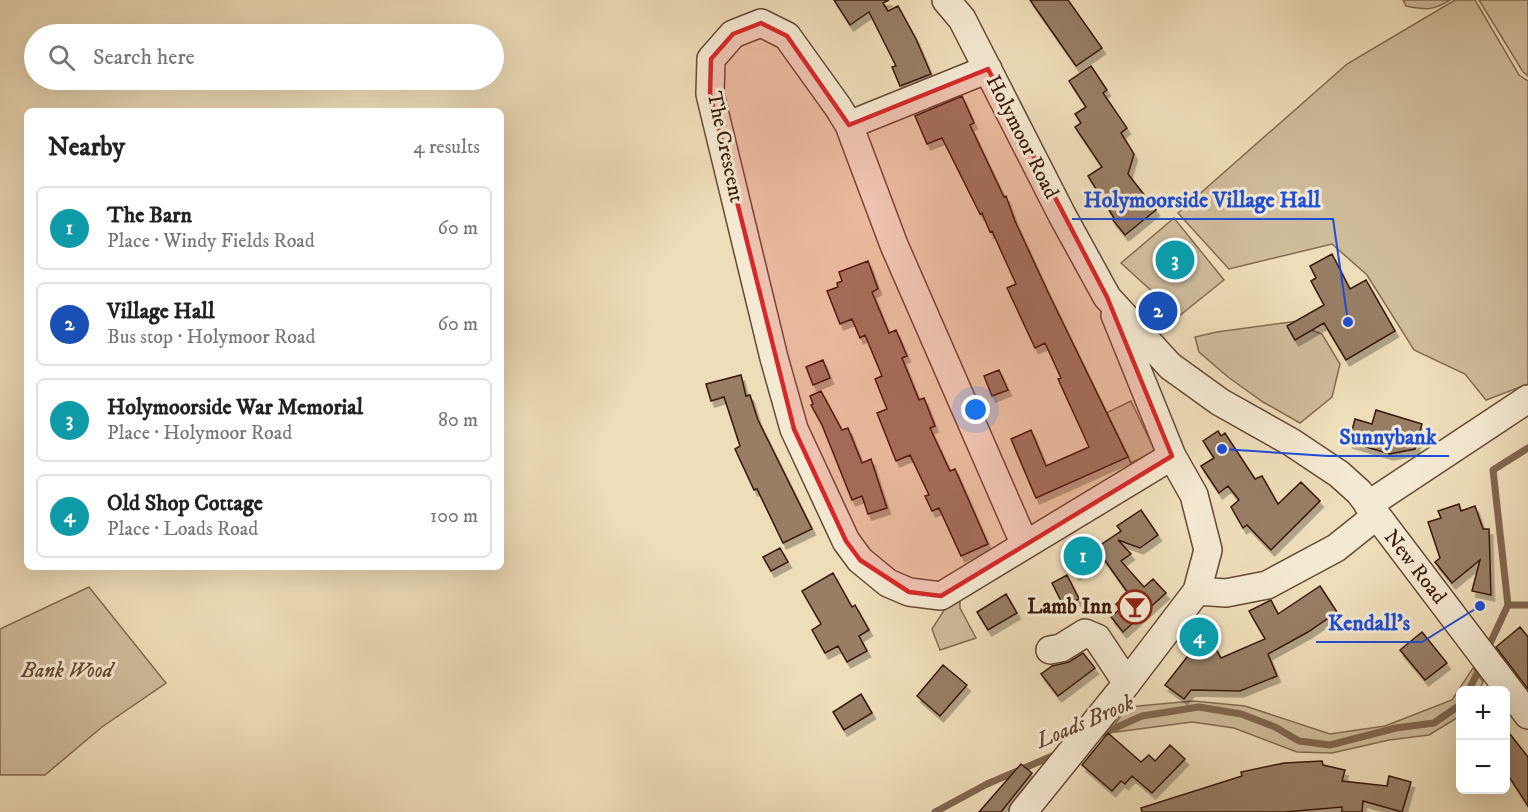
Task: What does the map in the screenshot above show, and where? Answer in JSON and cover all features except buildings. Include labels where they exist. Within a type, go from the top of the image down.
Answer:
[{"type":"street","name":"Holymoor Road","points":[[957,4],[987,69],[1107,297],[1170,366],[1220,402],[1291,442],[1339,474],[1359,492],[1372,510]]},
{"type":"street","name":"The Crescent","points":[[761,23],[787,36],[849,125],[894,245],[1025,545],[941,596],[909,592],[888,583],[860,560],[846,541],[794,429],[774,358],[710,94],[711,59],[733,34],[761,23]]},
{"type":"street","points":[[849,125],[987,69]]},
{"type":"street","points":[[1023,812],[1127,684],[1197,591],[1208,550],[1194,495],[1172,456],[1107,297]]},
{"type":"street","points":[[1197,591],[1226,593],[1267,585],[1336,548],[1372,510],[1528,399]]},
{"type":"street","points":[[1025,545],[1172,456]]},
{"type":"street","name":"New Road","points":[[1372,510],[1528,715]]},
{"type":"street","points":[[1050,651],[1061,648],[1085,633],[1097,638],[1127,684]]},
{"type":"highlighted area","points":[[761,23],[787,36],[849,125],[988,69],[1107,297],[1172,456],[941,596],[909,592],[860,560],[846,541],[794,429],[710,94],[711,59],[733,34]]},
{"type":"green space","points":[[1403,0],[1450,0],[1433,8],[1424,9],[1406,6]]},
{"type":"green space","points":[[1455,0],[1475,0],[1519,75],[1528,81],[1528,384],[1486,400],[1465,374],[1414,350],[1367,275],[1332,244],[1229,269],[1178,213],[1347,64]]},
{"type":"green space","points":[[1479,0],[1528,0],[1528,76],[1523,72]]},
{"type":"green space","points":[[1174,218],[1224,280],[1179,316],[1121,263]]},
{"type":"green space","points":[[1306,320],[1311,330],[1322,334],[1340,364],[1332,397],[1300,423],[1263,402],[1228,377],[1199,352],[1195,337],[1217,332]]},
{"type":"green space","points":[[1131,401],[1155,451],[1131,463],[1106,413]]},
{"type":"green space","name":"Bank Wood","points":[[89,587],[166,683],[102,727],[45,775],[0,775],[0,629]]},
{"type":"green space","points":[[960,601],[960,608],[976,638],[940,650],[932,629],[946,607]]},
{"type":"green space","points":[[1473,668],[1483,682],[1481,686],[1461,686]]},
{"type":"green space","points":[[1456,694],[1456,718],[1429,735],[1389,740],[1332,753],[1297,752],[1234,728],[1192,722],[1108,733],[1128,707],[1193,701],[1245,706],[1330,734],[1385,726],[1452,700]]},
{"type":"waterway","points":[[1528,448],[1493,470],[1508,605],[1528,605]]},
{"type":"waterway","name":"Loads Brook","points":[[1487,650],[1508,605]]},
{"type":"waterway","name":"Loads Brook","points":[[1471,686],[1482,663]]},
{"type":"waterway","name":"Loads Brook","points":[[1097,736],[1142,716],[1199,707],[1241,714],[1275,727],[1299,741],[1330,745],[1396,728],[1434,723],[1456,708]]},
{"type":"waterway","name":"Loads Brook","points":[[935,812],[987,784],[1057,754]]},
{"type":"place","name":"Holymoorside War Memorial","points":[[1175,260]]},
{"type":"place","name":"Village Hall","points":[[1158,311]]},
{"type":"place","name":"Holymoorside Village Hall","points":[[1348,322]]},
{"type":"place","name":"Sunnybank","points":[[1222,449]]},
{"type":"place","name":"The Barn","points":[[1083,556]]},
{"type":"place","name":"Kendall's","points":[[1480,606]]},
{"type":"place","name":"Lamb Inn","points":[[1135,607]]},
{"type":"place","name":"Old Shop Cottage","points":[[1199,637]]}]
